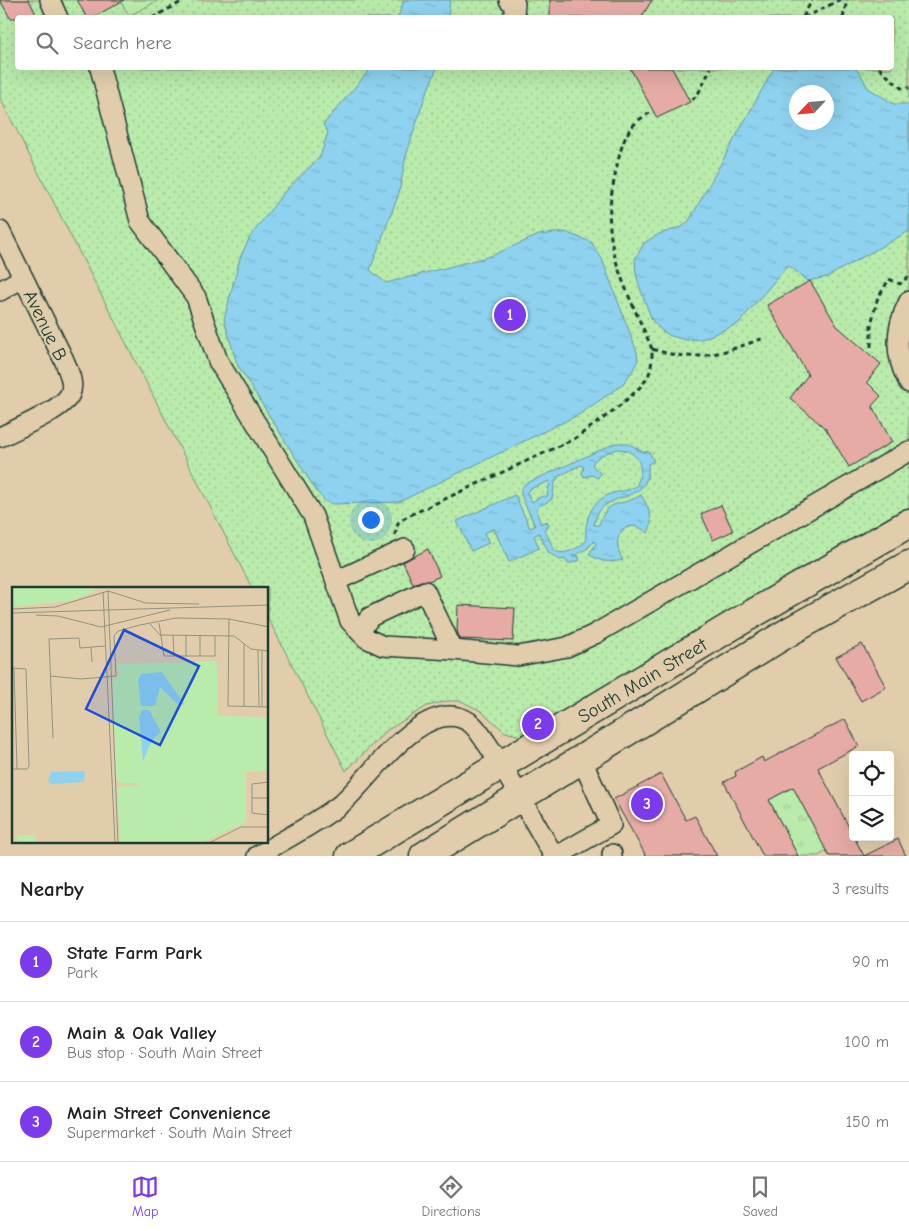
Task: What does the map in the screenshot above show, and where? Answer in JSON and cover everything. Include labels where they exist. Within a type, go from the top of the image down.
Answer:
[{"type":"highway","name":"South Main Street","points":[[350,856],[740,620],[909,523]]},
{"type":"highway","name":"South Main Street","points":[[424,856],[792,630],[909,565]]},
{"type":"street","points":[[50,0],[57,15]]},
{"type":"street","points":[[509,0],[515,4],[514,15]]},
{"type":"street","points":[[101,70],[140,221],[196,297],[218,361],[313,516],[350,621],[366,638],[383,646],[518,656],[567,647],[595,634],[909,450]]},
{"type":"street","name":"Avenue B","points":[[0,231],[64,360],[71,381],[70,395],[62,404],[0,437]]},
{"type":"street","points":[[0,291],[23,278]]},
{"type":"street","points":[[909,301],[899,328],[897,345],[899,358],[909,383]]},
{"type":"street","points":[[336,581],[401,551]]},
{"type":"street","points":[[360,632],[370,617],[425,591],[453,650]]},
{"type":"street","points":[[257,856],[341,803],[368,776],[389,751],[421,726],[436,719],[458,716],[470,722],[482,736],[502,765],[555,856],[611,825],[582,760]]},
{"type":"path","points":[[158,15],[185,0]]},
{"type":"path","points":[[804,15],[812,0]]},
{"type":"path","points":[[809,15],[840,0]]},
{"type":"path","points":[[844,15],[847,0]]},
{"type":"path","points":[[692,100],[698,94],[711,70]]},
{"type":"path","points":[[881,70],[901,88],[909,88]]},
{"type":"path","points":[[401,551],[394,532],[398,523],[406,517],[574,439],[641,388],[648,376],[652,349],[616,262],[610,228],[610,198],[624,138],[632,125],[650,113]]},
{"type":"path","points":[[870,347],[877,300],[889,279],[900,284],[909,276]]},
{"type":"path","points":[[652,349],[680,356],[701,357],[733,349],[764,338]]},
{"type":"green space","points":[[0,0],[909,0],[909,507],[526,737],[505,732],[481,711],[461,701],[446,701],[427,706],[386,731],[346,771],[269,620],[269,587],[251,587],[0,98]]},
{"type":"green space","points":[[120,0],[159,0],[131,15],[128,15]]},
{"type":"green space","points":[[793,787],[827,851],[818,856],[798,856],[769,800]]},
{"type":"water","points":[[404,0],[450,0],[448,15],[399,15]]},
{"type":"water","points":[[369,70],[436,70],[424,99],[406,156],[399,193],[370,270],[386,283],[491,256],[539,235],[565,232],[591,242],[602,259],[637,352],[638,360],[622,385],[580,414],[399,502],[333,504],[326,502],[317,492],[237,364],[224,319],[240,258],[250,237],[285,191],[320,157],[328,132],[323,125]]},
{"type":"water","points":[[773,70],[856,70],[868,88],[894,104],[909,104],[909,231],[827,277],[808,281],[788,265],[738,324],[702,339],[686,340],[671,336],[661,330],[652,320],[636,274],[635,259],[644,243],[659,234],[682,227],[689,221]]},
{"type":"water","points":[[616,443],[625,443],[641,451],[649,452],[654,461],[648,464],[647,478],[642,487],[634,493],[605,505],[598,513],[594,525],[599,525],[606,510],[616,504],[641,495],[650,513],[650,528],[648,533],[633,526],[627,527],[622,531],[618,543],[623,560],[619,561],[601,560],[589,554],[596,544],[594,541],[588,548],[572,557],[578,555],[580,560],[568,564],[565,559],[560,560],[549,553],[539,533],[534,536],[539,548],[509,562],[494,529],[484,533],[489,543],[471,551],[457,521],[515,495],[530,528],[535,526],[521,495],[521,489],[525,484]],"holes":[[[617,449],[631,453],[638,461],[640,473],[636,486],[605,496],[599,500],[588,518],[586,541],[576,549],[567,552],[555,551],[544,529],[549,526],[547,521],[541,524],[537,512],[538,507],[552,499],[555,482],[559,476],[581,465],[584,467],[582,473],[584,477],[592,475],[597,478],[601,474],[592,465],[596,459]],[[550,481],[547,496],[540,497],[532,502],[527,492]]]},
{"type":"building","points":[[0,0],[29,0],[36,15],[15,15],[15,18],[10,18]]},
{"type":"building","points":[[77,0],[124,0],[97,15],[85,15]]},
{"type":"building","points":[[550,0],[652,0],[643,15],[550,15]]},
{"type":"building","points":[[631,70],[673,70],[690,102],[657,118]]},
{"type":"building","points":[[810,281],[837,326],[881,364],[867,382],[881,396],[872,406],[892,442],[849,467],[826,429],[790,398],[808,375],[767,305]]},
{"type":"building","points":[[721,505],[733,531],[713,540],[701,514]]},
{"type":"building","points":[[428,549],[440,576],[429,581],[413,584],[403,562]]},
{"type":"building","points":[[458,605],[515,608],[513,641],[460,639],[457,631]]},
{"type":"building","points":[[862,644],[886,687],[861,701],[836,657]]},
{"type":"building","points":[[845,719],[859,746],[818,768],[849,827],[849,841],[856,841],[864,856],[829,856],[793,787],[769,800],[798,856],[763,856],[724,782],[736,776],[735,772],[762,757],[764,762]]},
{"type":"building","points":[[661,774],[686,820],[695,816],[717,856],[646,856],[614,799]]},
{"type":"building","points":[[898,839],[906,856],[864,856]]},
{"type":"place","name":"State Farm Park","points":[[510,315]]},
{"type":"place","name":"Main & Oak Valley","points":[[538,724]]},
{"type":"place","name":"Main Street Convenience","points":[[647,804]]}]
